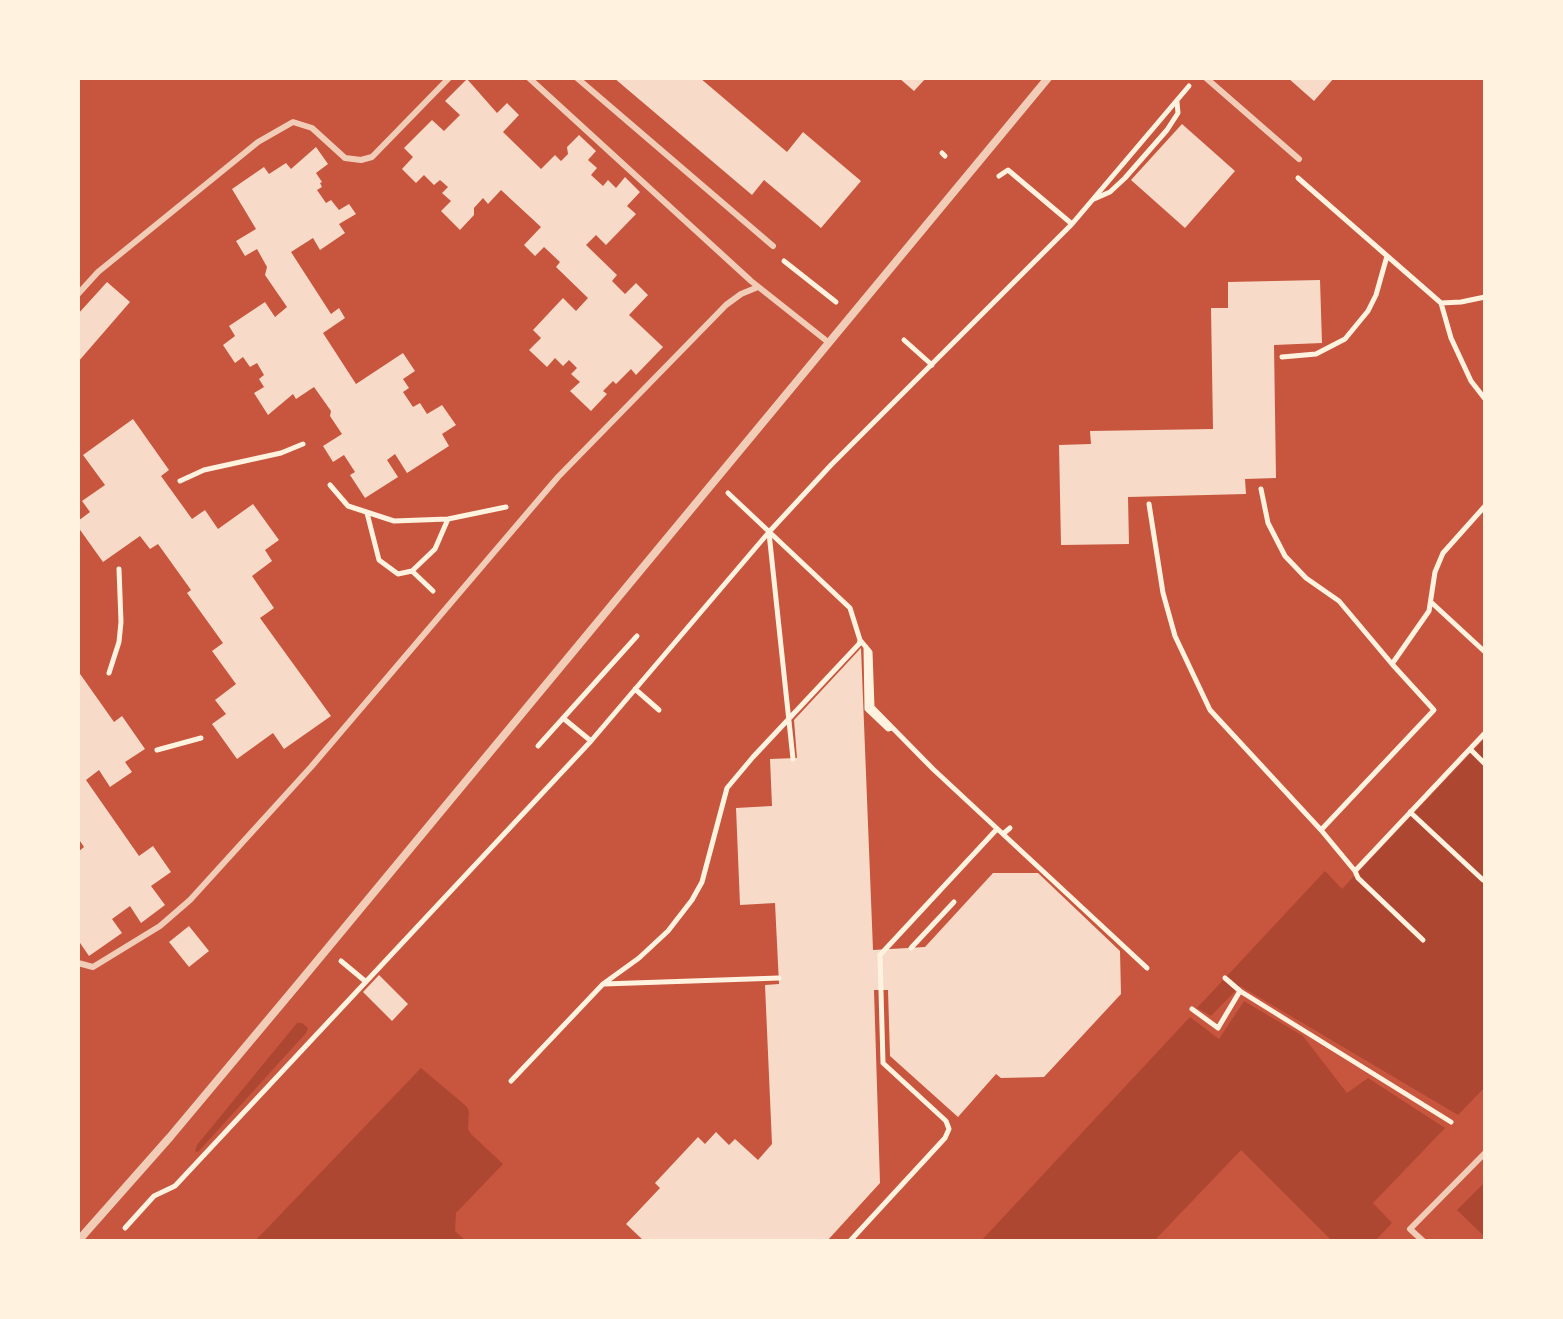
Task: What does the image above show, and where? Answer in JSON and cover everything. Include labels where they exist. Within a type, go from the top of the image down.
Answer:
[{"type":"street","points":[[78,1241],[289,995],[1048,78]]},
{"type":"lane","points":[[78,294],[98,272],[258,142],[293,122],[312,128],[345,158],[361,160],[372,157],[449,78]]},
{"type":"lane","points":[[529,78],[758,287],[828,342]]},
{"type":"lane","points":[[577,78],[773,246]]},
{"type":"lane","points":[[1206,78],[1299,159]]},
{"type":"lane","points":[[78,963],[93,967],[160,926],[190,900],[311,767],[535,504],[726,305],[758,287]]},
{"type":"lane","points":[[1423,1241],[1410,1229],[1485,1153]]},
{"type":"path","points":[[125,1228],[154,1196],[175,1186],[591,741],[769,532],[831,465],[1072,224],[1191,84]]},
{"type":"path","points":[[1091,200],[1110,192],[1140,163],[1178,113],[1177,101]]},
{"type":"path","points":[[1158,122],[1167,130]]},
{"type":"path","points":[[1130,154],[1140,163]]},
{"type":"path","points":[[994,182],[1008,170],[1072,224]]},
{"type":"path","points":[[1288,170],[1441,303],[1451,338],[1471,381],[1485,399]]},
{"type":"path","points":[[773,246],[770,250],[852,315]]},
{"type":"path","points":[[1282,357],[1316,354],[1345,339],[1368,311],[1387,256]]},
{"type":"path","points":[[1441,303],[1485,297]]},
{"type":"path","points":[[904,340],[932,365]]},
{"type":"path","points":[[180,481],[204,470],[281,453],[303,444]]},
{"type":"path","points":[[330,485],[348,506],[394,521],[448,519],[486,510],[535,504]]},
{"type":"path","points":[[1261,489],[1268,523],[1285,556],[1306,578],[1339,601],[1434,710],[1321,830]]},
{"type":"path","points":[[728,493],[850,608],[860,640],[870,652],[872,707],[997,829],[1147,968]]},
{"type":"path","points":[[1149,504],[1163,593],[1175,636],[1210,710],[1321,830],[1358,878],[1423,940]]},
{"type":"path","points":[[1392,664],[1424,621],[1432,603],[1435,572],[1443,553],[1485,506]]},
{"type":"path","points":[[367,513],[379,560],[398,574],[412,571],[435,549],[448,519]]},
{"type":"path","points":[[769,532],[793,759]]},
{"type":"path","points":[[109,673],[119,642],[122,585],[119,569]]},
{"type":"path","points":[[412,571],[448,606]]},
{"type":"path","points":[[1432,603],[1485,652]]},
{"type":"path","points":[[538,746],[637,636]]},
{"type":"path","points":[[511,1081],[603,984],[655,944],[692,900],[709,862],[727,788],[860,640]]},
{"type":"path","points":[[866,646],[865,704],[888,729],[892,728]]},
{"type":"path","points":[[635,689],[659,710]]},
{"type":"path","points":[[563,718],[591,741]]},
{"type":"path","points":[[1355,871],[1485,733]]},
{"type":"path","points":[[157,750],[201,738]]},
{"type":"path","points":[[1470,749],[1485,764]]},
{"type":"path","points":[[1410,812],[1483,880]]},
{"type":"path","points":[[1003,834],[1010,828]]},
{"type":"path","points":[[850,1241],[945,1138],[949,1129],[946,1121],[883,1063],[878,1027],[880,955],[997,829]]},
{"type":"path","points":[[911,948],[954,902]]},
{"type":"path","points":[[340,960],[365,981]]},
{"type":"path","points":[[603,984],[779,978]]},
{"type":"path","points":[[1225,978],[1240,991],[1451,1122]]},
{"type":"path","points":[[1192,1009],[1218,1028],[1240,991]]},
{"type":"shaded area","points":[[1485,738],[1485,1087],[1458,1115],[1240,986],[1211,1016],[1197,1008],[1325,871],[1342,889]]},
{"type":"shaded area","points":[[1244,1001],[1303,1036],[1347,1093],[1368,1078],[1445,1128],[1373,1203],[1392,1223],[1375,1241],[1332,1241],[1241,1150],[1154,1241],[981,1241],[1190,1017],[1219,1039]]},
{"type":"shaded area","points":[[297,1023],[308,1028],[306,1033],[198,1152],[195,1151],[197,1145]]},
{"type":"shaded area","points":[[421,1068],[466,1106],[471,1134],[503,1164],[456,1213],[455,1231],[466,1241],[255,1241]]},
{"type":"shaded area","points":[[1485,1182],[1485,1237],[1457,1210]]},
{"type":"building","points":[[614,78],[700,78],[787,152],[803,132],[861,181],[821,228],[764,180],[752,195]]},
{"type":"building","points":[[899,78],[926,78],[914,91]]},
{"type":"building","points":[[1288,78],[1334,78],[1314,101]]},
{"type":"building","points":[[467,79],[497,113],[507,103],[519,115],[503,132],[541,169],[555,155],[561,161],[568,154],[567,147],[579,135],[596,151],[588,160],[597,168],[591,175],[603,186],[608,180],[616,188],[625,177],[640,192],[627,206],[636,214],[606,245],[596,235],[586,245],[617,275],[612,281],[625,294],[636,283],[648,295],[629,315],[663,347],[636,375],[631,369],[616,384],[613,381],[603,391],[607,394],[591,411],[570,391],[580,382],[571,374],[577,368],[569,360],[563,366],[555,358],[547,367],[529,350],[541,338],[533,330],[563,298],[576,311],[588,298],[556,267],[560,262],[544,247],[535,256],[524,245],[541,227],[501,190],[488,204],[483,198],[474,208],[474,215],[460,230],[441,211],[451,201],[442,193],[448,187],[440,180],[434,185],[424,175],[416,183],[402,169],[413,157],[404,148],[432,120],[444,131],[460,115],[445,101]]},
{"type":"building","points":[[1182,124],[1235,171],[1185,228],[1131,180]]},
{"type":"building","points":[[316,147],[328,164],[316,173],[322,182],[322,187],[317,190],[326,203],[331,200],[339,210],[349,204],[356,214],[339,224],[345,233],[320,250],[313,238],[291,252],[331,314],[339,308],[345,318],[323,333],[356,384],[403,353],[415,371],[403,379],[409,388],[403,392],[413,407],[420,403],[427,414],[442,405],[456,425],[442,434],[449,446],[407,473],[395,454],[387,460],[398,477],[365,498],[350,475],[355,472],[344,455],[333,462],[323,446],[342,434],[314,387],[296,399],[293,394],[268,415],[254,393],[264,387],[259,379],[264,375],[257,363],[250,367],[243,357],[235,363],[223,345],[235,336],[229,326],[265,302],[275,317],[287,307],[265,275],[267,267],[257,249],[245,256],[236,241],[256,229],[232,189],[264,167],[269,174],[286,163],[291,169]]},
{"type":"building","points":[[1320,280],[1322,343],[1274,345],[1276,478],[1245,479],[1246,494],[1128,497],[1129,544],[1061,545],[1059,445],[1091,444],[1090,431],[1213,429],[1211,308],[1228,308],[1228,282]]},
{"type":"building","points":[[107,282],[130,302],[78,362],[78,314]]},
{"type":"building","points":[[133,419],[169,470],[161,476],[192,519],[205,510],[218,529],[253,504],[279,540],[265,550],[272,561],[252,576],[274,608],[260,618],[331,716],[284,749],[273,733],[237,759],[212,724],[226,714],[215,700],[236,684],[212,651],[223,643],[187,593],[191,590],[158,544],[150,549],[140,536],[103,562],[78,527],[78,521],[90,512],[82,501],[105,485],[83,455]]},
{"type":"building","points":[[861,648],[873,950],[925,947],[993,873],[1038,873],[1120,951],[1121,994],[1044,1077],[1001,1078],[996,1074],[958,1117],[890,1056],[888,990],[874,990],[880,1183],[827,1241],[644,1241],[626,1224],[660,1188],[655,1183],[698,1137],[705,1144],[716,1132],[729,1145],[735,1139],[758,1160],[772,1144],[765,985],[779,984],[775,903],[740,905],[736,808],[772,806],[770,759],[797,758],[794,720]]},
{"type":"building","points":[[78,671],[114,722],[122,716],[145,749],[125,762],[132,772],[110,787],[99,770],[86,780],[139,856],[153,846],[171,872],[151,886],[165,905],[141,923],[130,906],[112,919],[122,933],[89,956],[78,940],[78,852],[84,847],[78,838]]},
{"type":"building","points":[[189,926],[209,951],[189,967],[169,942]]},
{"type":"building","points":[[379,975],[408,1004],[392,1021],[363,992]]}]
